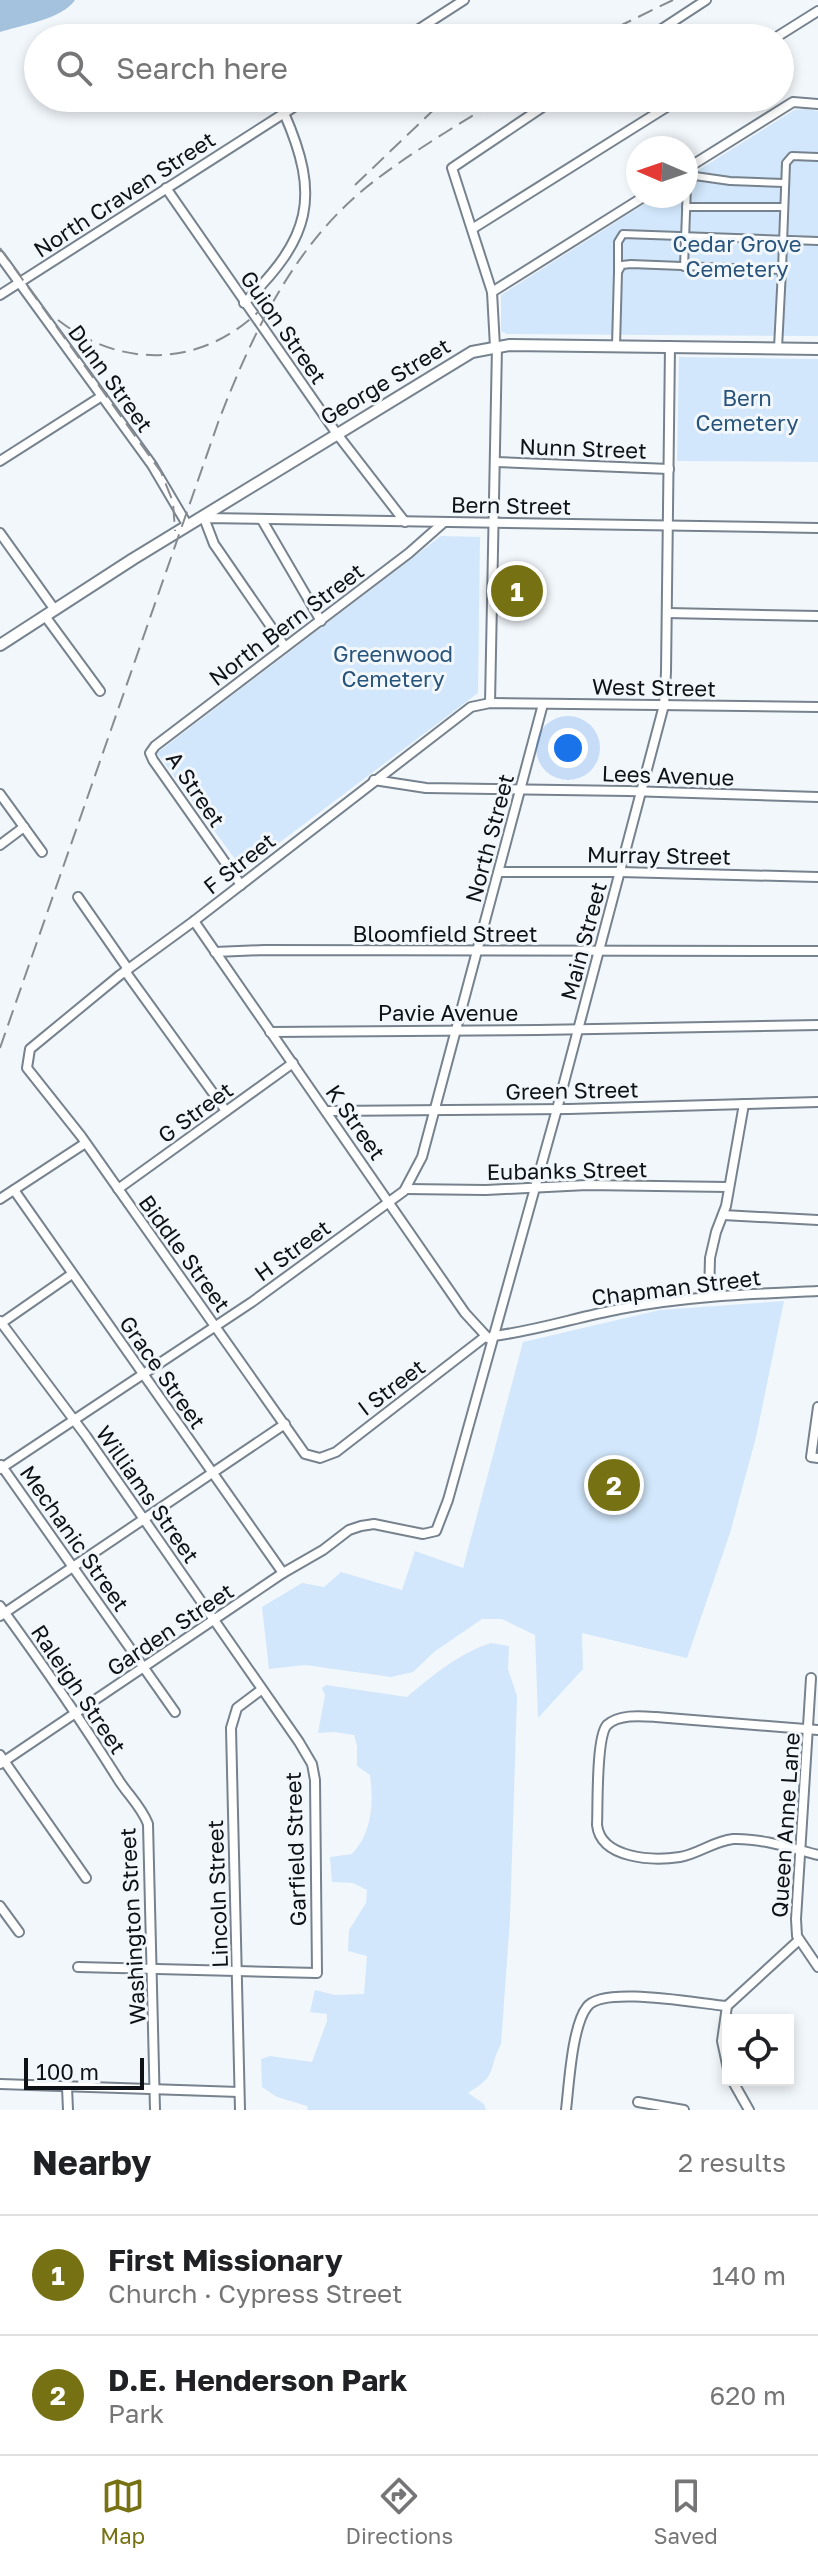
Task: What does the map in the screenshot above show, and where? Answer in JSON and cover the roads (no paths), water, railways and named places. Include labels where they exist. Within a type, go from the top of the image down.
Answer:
[{"type":"street","points":[[427,24],[464,0]]},
{"type":"street","points":[[669,24],[706,0]]},
{"type":"street","points":[[794,26],[818,11]]},
{"type":"street","points":[[794,102],[818,104]]},
{"type":"street","points":[[490,703],[496,346],[492,292],[452,168],[535,112]]},
{"type":"street","points":[[472,229],[659,112]]},
{"type":"street","points":[[698,161],[777,112]]},
{"type":"street","points":[[244,303],[281,260],[302,220],[305,168],[284,113]]},
{"type":"street","name":"North Craven Street","points":[[0,295],[284,113]]},
{"type":"street","points":[[778,348],[786,163],[792,156],[818,157]]},
{"type":"street","points":[[698,176],[784,183]]},
{"type":"street","name":"Guion Street","points":[[166,188],[337,434],[405,522]]},
{"type":"street","points":[[698,207],[784,207]]},
{"type":"street","points":[[492,292],[626,208]]},
{"type":"street","points":[[684,267],[686,208]]},
{"type":"street","points":[[616,346],[618,242],[623,234],[818,241]]},
{"type":"street","name":"Dunn Street","points":[[0,256],[152,465],[188,526]]},
{"type":"street","points":[[618,272],[622,265],[782,270]]},
{"type":"street","name":"George Street","points":[[0,645],[460,358],[496,346],[818,349]]},
{"type":"street","name":"Main Street","points":[[361,1526],[374,1524],[423,1534],[436,1531],[448,1500],[642,791],[664,705],[670,346]]},
{"type":"street","points":[[0,461],[102,396]]},
{"type":"street","name":"Nunn Street","points":[[495,462],[669,469]]},
{"type":"street","points":[[204,518],[214,544],[285,647]]},
{"type":"street","name":"Bern Street","points":[[204,518],[818,528]]},
{"type":"street","points":[[262,520],[321,621]]},
{"type":"street","name":"North Bern Street","points":[[150,753],[155,746],[409,553],[443,523]]},
{"type":"street","points":[[0,533],[100,691]]},
{"type":"street","points":[[667,613],[818,616]]},
{"type":"street","name":"West Street","points":[[490,703],[818,707]]},
{"type":"street","name":"F Street","points":[[27,1068],[30,1049],[36,1042],[127,970],[471,707],[490,703]]},
{"type":"street","name":"North Street","points":[[389,1202],[406,1189],[419,1166],[543,704]]},
{"type":"street","name":"A Street","points":[[150,753],[241,885]]},
{"type":"street","name":"Lees Avenue","points":[[374,780],[426,788],[818,797]]},
{"type":"street","points":[[0,794],[42,852]]},
{"type":"street","points":[[0,845],[24,827]]},
{"type":"street","name":"Murray Street","points":[[499,872],[818,877]]},
{"type":"street","points":[[78,897],[226,1111]]},
{"type":"street","name":"K Street","points":[[194,921],[465,1313],[490,1338]]},
{"type":"street","name":"Bloomfield Street","points":[[215,952],[818,951]]},
{"type":"street","name":"Pavie Avenue","points":[[270,1032],[818,1025]]},
{"type":"street","name":"G Street","points":[[118,1189],[293,1063]]},
{"type":"street","name":"Biddle Street","points":[[27,1068],[69,1120],[305,1454],[314,1458]]},
{"type":"street","name":"Green Street","points":[[326,1111],[818,1102]]},
{"type":"street","points":[[709,1297],[710,1258],[723,1215],[744,1104]]},
{"type":"street","points":[[0,1199],[84,1144]]},
{"type":"street","name":"Eubanks Street","points":[[406,1189],[587,1185],[728,1187]]},
{"type":"street","name":"Grace Street","points":[[14,1190],[283,1573]]},
{"type":"street","name":"H Street","points":[[1,1466],[252,1302],[389,1202]]},
{"type":"street","points":[[723,1215],[818,1220]]},
{"type":"street","points":[[0,1323],[72,1274]]},
{"type":"street","name":"Chapman Street","points":[[490,1338],[621,1309],[709,1297],[818,1291]]},
{"type":"street","name":"Williams Street","points":[[0,1323],[73,1419],[261,1690]]},
{"type":"street","name":"I Street","points":[[314,1458],[327,1457],[336,1452],[490,1338]]},
{"type":"street","points":[[814,1458],[818,1407]]},
{"type":"street","points":[[2,1611],[73,1568],[285,1424]]},
{"type":"street","name":"Mechanic Street","points":[[1,1466],[175,1712]]},
{"type":"street","name":"Garden Street","points":[[1,1760],[349,1530],[361,1526]]},
{"type":"street","name":"Raleigh Street","points":[[2,1611],[128,1793]]},
{"type":"street","name":"Queen Anne Lane","points":[[811,1678],[813,1730],[796,1919],[799,1940],[818,1967]]},
{"type":"street","name":"Lincoln Street","points":[[240,2110],[231,1728],[237,1708],[261,1690]]},
{"type":"street","name":"Garfield Street","points":[[237,1972],[317,1973],[314,1772],[299,1742],[261,1690]]},
{"type":"street","points":[[813,1730],[635,1716],[610,1723],[603,1733],[597,1825],[601,1840],[612,1850],[623,1854],[682,1857],[725,1840],[737,1839],[770,1843],[818,1855]]},
{"type":"street","points":[[1,1760],[86,1878]]},
{"type":"street","name":"Washington Street","points":[[128,1793],[142,1809],[149,1831],[155,2110]]},
{"type":"street","points":[[0,1906],[19,1932]]},
{"type":"street","points":[[726,2014],[727,2006],[799,1940]]},
{"type":"street","points":[[78,1967],[237,1972]]},
{"type":"street","points":[[566,2110],[574,2047],[587,2006],[595,1999],[617,1996],[727,2006]]},
{"type":"street","points":[[0,2084],[239,2092]]},
{"type":"street","points":[[735,2086],[749,2110]]},
{"type":"street","points":[[67,2087],[68,2110]]},
{"type":"street","points":[[638,2102],[684,2110]]},
{"type":"railway","points":[[624,24],[673,0]]},
{"type":"railway","points":[[355,185],[431,112]]},
{"type":"railway","points":[[0,1048],[219,420],[262,322],[299,260],[346,206],[373,182],[478,112]]},
{"type":"railway","points":[[0,248],[161,472],[173,502],[175,531]]},
{"type":"railway","points":[[58,320],[84,337],[111,348],[138,354],[165,355],[192,350],[218,340],[243,325],[266,304]]},
{"type":"place","name":"First Missionary","points":[[517,591]]},
{"type":"place","name":"D.E. Henderson Park","points":[[614,1485]]},
{"type":"park label","name":"Cedar Grove Cemetery","points":[[737,256]]},
{"type":"park label","name":"Bern Cemetery","points":[[747,410]]},
{"type":"park label","name":"Greenwood Cemetery","points":[[393,666]]}]
